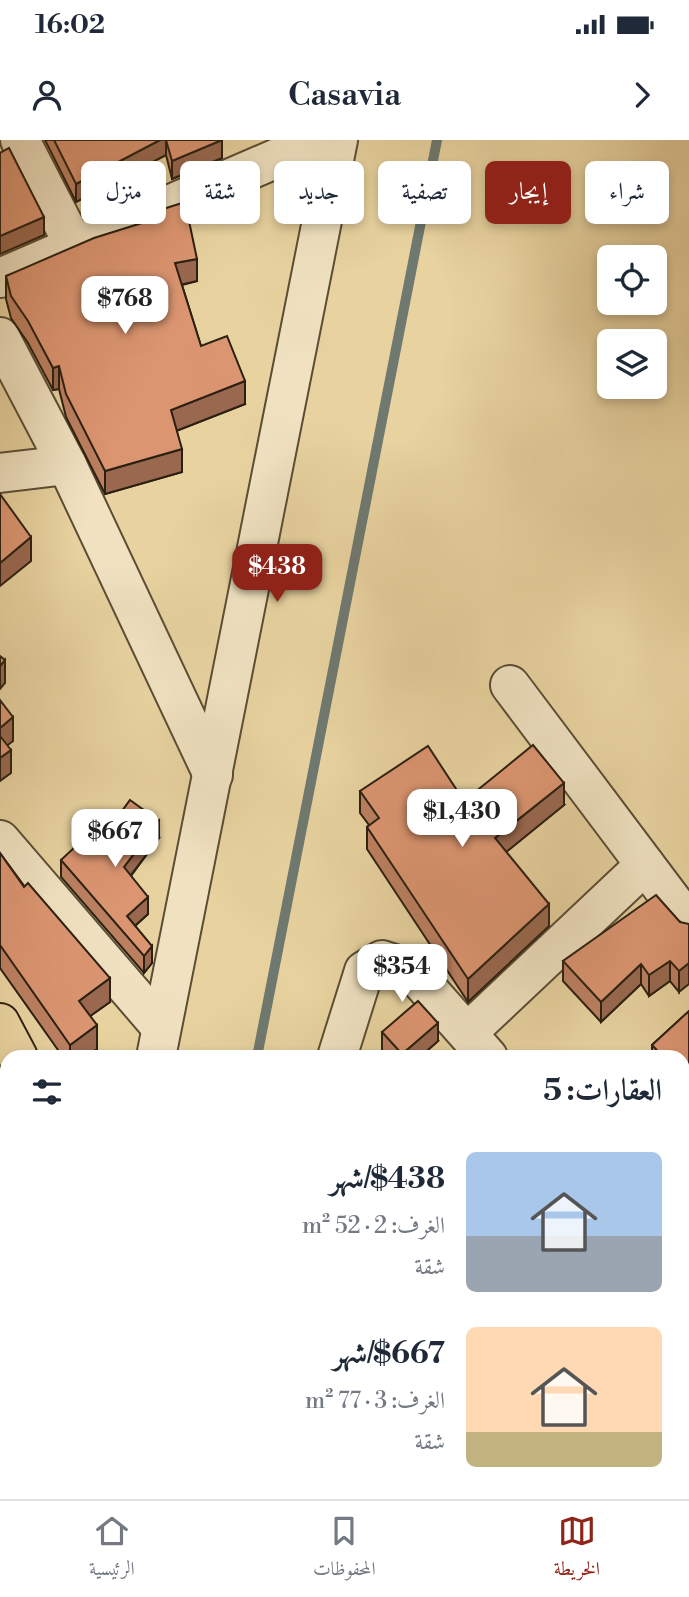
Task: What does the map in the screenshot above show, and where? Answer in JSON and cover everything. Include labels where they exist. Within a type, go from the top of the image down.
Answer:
[{"type":"main road","points":[[0,1023],[14,1050]]},
{"type":"street","points":[[20,140],[74,245]]},
{"type":"street","points":[[0,278],[319,140]]},
{"type":"street","points":[[159,1042],[338,140]]},
{"type":"street","points":[[0,337],[67,465],[212,775]]},
{"type":"street","points":[[0,473],[67,465]]},
{"type":"street","points":[[510,684],[689,923]]},
{"type":"street","points":[[0,840],[159,1042]]},
{"type":"street","points":[[339,1050],[364,971],[382,960],[410,968],[478,1044],[645,865]]},
{"type":"building","points":[[54,140],[160,140],[120,161],[81,161],[81,181],[76,184]]},
{"type":"building","points":[[166,140],[222,140],[172,161]]},
{"type":"building","points":[[9,148],[44,217],[0,236],[0,153]]},
{"type":"building","points":[[180,204],[180,224],[190,224],[197,259],[175,263],[201,346],[227,336],[245,381],[171,410],[182,449],[105,471],[66,394],[59,366],[53,368],[11,296],[6,276],[94,238],[139,224],[166,224],[166,208]]},
{"type":"building","points":[[0,494],[31,537],[0,563]]},
{"type":"building","points":[[0,700],[13,717],[0,728]]},
{"type":"building","points":[[0,736],[11,750],[0,758]]},
{"type":"building","points":[[533,745],[564,783],[495,838],[549,904],[468,979],[367,827],[379,818],[360,791],[428,746],[464,801]]},
{"type":"building","points":[[130,800],[159,821],[124,867],[148,897],[127,916],[152,946],[144,956],[61,860],[92,831],[100,841]]},
{"type":"building","points":[[0,853],[24,887],[28,883],[110,978],[79,1001],[97,1025],[70,1045],[0,945]]},
{"type":"building","points":[[656,895],[680,922],[689,924],[689,963],[679,971],[670,961],[649,975],[641,964],[601,1002],[563,961]]},
{"type":"building","points":[[418,1001],[438,1023],[407,1050],[398,1050],[382,1032]]},
{"type":"building","points":[[689,1011],[689,1050],[657,1050],[652,1045]]},
{"type":"waterway","points":[[258,1050],[437,140]]}]
